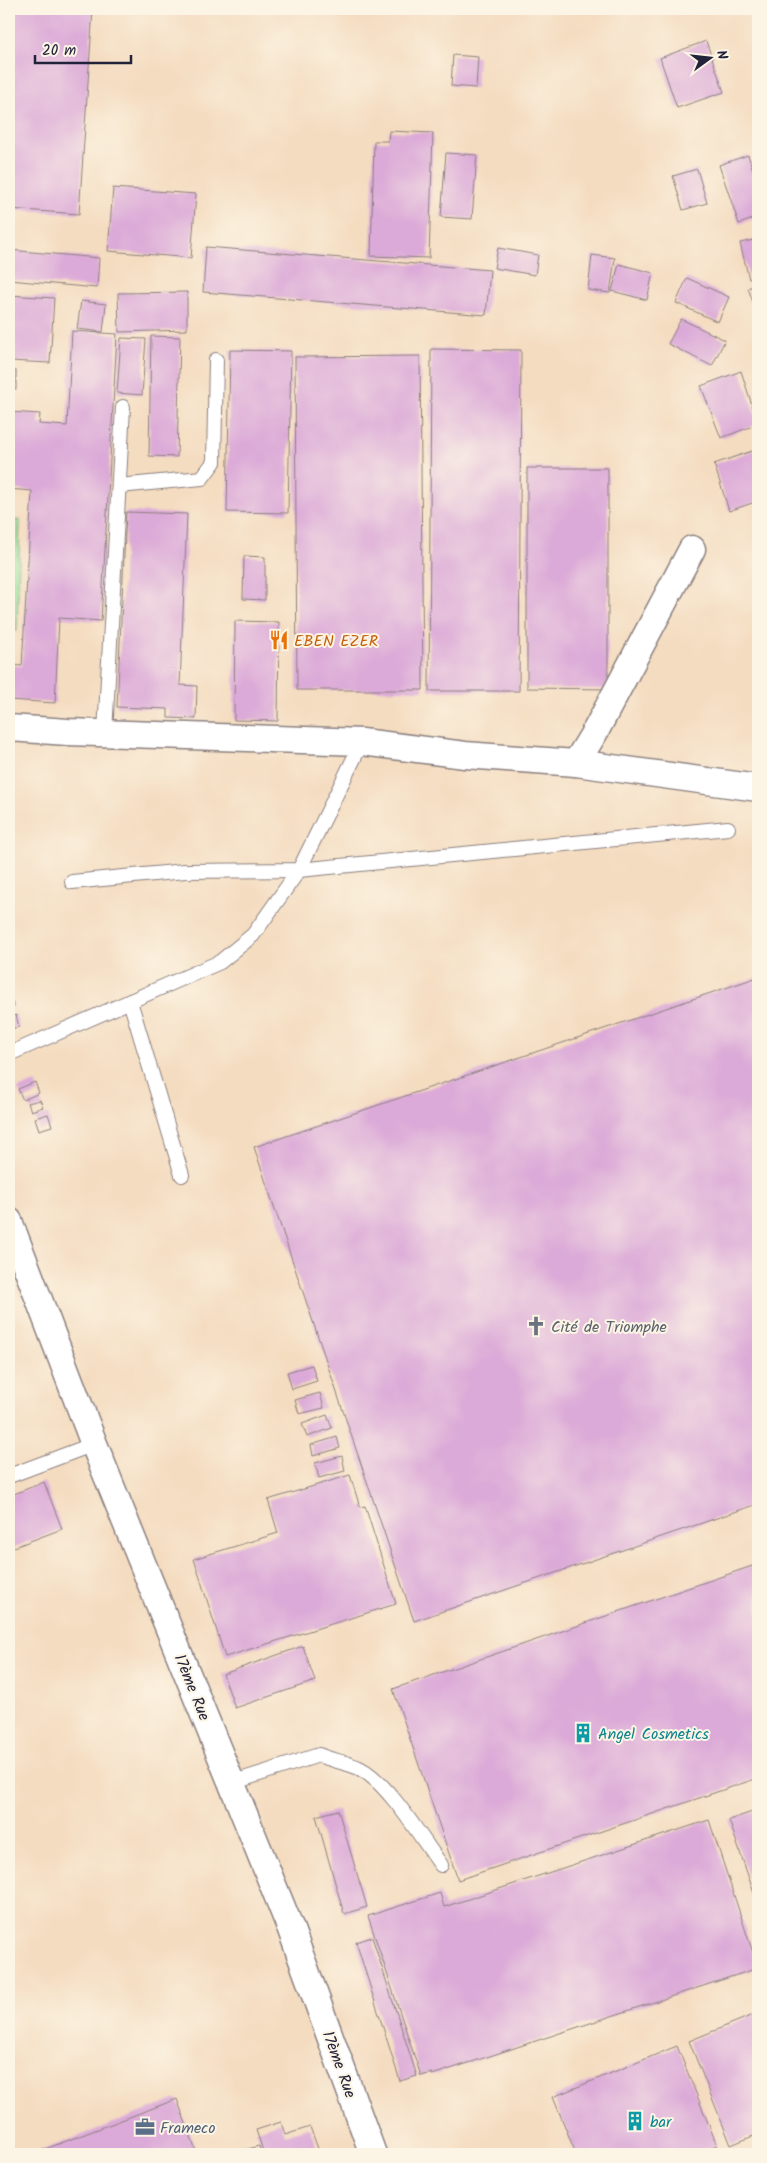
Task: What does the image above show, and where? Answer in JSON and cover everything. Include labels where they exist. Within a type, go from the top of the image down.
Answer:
[{"type":"street","points":[[576,763],[596,730],[692,549]]},
{"type":"street","points":[[9,728],[362,742],[465,755],[576,763],[758,788]]},
{"type":"street","name":"17ème Rue","points":[[9,1222],[94,1444],[290,1927],[373,2154]]},
{"type":"lane","points":[[119,486],[202,478],[214,462],[216,360]]},
{"type":"lane","points":[[105,733],[124,407]]},
{"type":"lane","points":[[9,1054],[220,962],[253,935],[299,870],[362,742]]},
{"type":"lane","points":[[72,882],[185,871],[299,870],[728,828]]},
{"type":"lane","points":[[130,1001],[182,1175]]},
{"type":"lane","points":[[9,1476],[94,1444]]},
{"type":"lane","points":[[231,1782],[319,1755],[334,1762],[359,1767],[379,1782],[441,1865]]},
{"type":"green space","points":[[20,520],[17,631],[9,631],[9,521]]},
{"type":"building","points":[[9,9],[93,9],[79,214],[9,209]]},
{"type":"building","points":[[647,9],[659,9],[648,13]]},
{"type":"building","points":[[706,41],[724,92],[677,108],[660,58]]},
{"type":"building","points":[[453,55],[478,57],[476,88],[451,86]]},
{"type":"building","points":[[389,131],[433,133],[429,258],[371,256],[374,141],[388,141]]},
{"type":"building","points":[[446,153],[477,155],[472,219],[441,217]]},
{"type":"building","points":[[748,155],[758,185],[758,217],[739,224],[719,165]]},
{"type":"building","points":[[697,169],[707,203],[683,210],[673,176]]},
{"type":"building","points":[[113,188],[196,194],[191,258],[108,251]]},
{"type":"building","points":[[758,239],[758,277],[749,279],[740,243]]},
{"type":"building","points":[[206,247],[490,270],[486,315],[203,292]]},
{"type":"building","points":[[498,248],[538,255],[535,275],[494,268]]},
{"type":"building","points":[[9,250],[99,258],[97,288],[9,280]]},
{"type":"building","points":[[592,255],[615,258],[610,293],[588,290]]},
{"type":"building","points":[[619,264],[653,273],[647,300],[612,291]]},
{"type":"building","points":[[687,278],[729,297],[718,322],[676,303]]},
{"type":"building","points":[[758,284],[758,316],[748,288]]},
{"type":"building","points":[[187,292],[187,330],[119,332],[118,293]]},
{"type":"building","points":[[9,295],[54,298],[50,363],[9,361]]},
{"type":"building","points":[[81,301],[106,304],[103,332],[77,329]]},
{"type":"building","points":[[681,319],[725,340],[712,366],[668,344]]},
{"type":"building","points":[[72,331],[117,334],[101,621],[59,618],[55,703],[9,700],[9,665],[22,666],[32,491],[9,489],[9,412],[40,414],[39,424],[67,426]]},
{"type":"building","points":[[151,336],[180,337],[177,457],[149,456]]},
{"type":"building","points":[[121,338],[146,339],[142,395],[117,393]]},
{"type":"building","points":[[431,349],[521,350],[519,691],[429,691]]},
{"type":"building","points":[[230,350],[291,351],[288,513],[227,512]]},
{"type":"building","points":[[420,356],[423,690],[297,690],[295,357]]},
{"type":"building","points":[[9,371],[16,371],[16,389],[9,389]]},
{"type":"building","points":[[741,371],[758,424],[721,438],[701,386]]},
{"type":"building","points":[[758,449],[758,501],[729,511],[714,464]]},
{"type":"building","points":[[527,468],[608,468],[608,689],[527,688]]},
{"type":"building","points":[[126,512],[187,514],[180,685],[197,686],[196,719],[168,718],[168,709],[117,707]]},
{"type":"building","points":[[244,556],[265,557],[265,600],[243,599]]},
{"type":"building","points":[[235,621],[279,622],[278,721],[234,720]]},
{"type":"building","name":"Cité de Triomphe","points":[[758,977],[758,1504],[414,1621],[254,1147]]},
{"type":"building","points":[[9,1000],[11,1000],[14,1007],[9,1008]]},
{"type":"building","points":[[16,1015],[19,1027],[9,1029],[9,1017]]},
{"type":"building","points":[[9,1034],[14,1046],[9,1048]]},
{"type":"building","points":[[35,1082],[39,1093],[23,1100],[18,1089]]},
{"type":"building","points":[[40,1100],[43,1107],[31,1111],[28,1103]]},
{"type":"building","points":[[48,1114],[52,1126],[39,1130],[35,1118]]},
{"type":"building","points":[[312,1365],[317,1381],[292,1389],[287,1372]]},
{"type":"building","points":[[320,1393],[324,1408],[299,1414],[295,1400]]},
{"type":"building","points":[[327,1415],[332,1428],[307,1437],[302,1424]]},
{"type":"building","points":[[337,1437],[340,1448],[313,1456],[311,1445]]},
{"type":"building","points":[[342,1456],[345,1471],[319,1478],[315,1463]]},
{"type":"building","points":[[350,1475],[360,1507],[365,1506],[396,1604],[225,1657],[194,1559],[278,1533],[268,1500]]},
{"type":"building","points":[[44,1482],[62,1529],[9,1549],[9,1496]]},
{"type":"building","name":"Angel Cosmetics","points":[[758,1564],[758,1778],[458,1880],[393,1689]]},
{"type":"building","points":[[303,1646],[315,1681],[235,1708],[223,1674]]},
{"type":"building","points":[[338,1810],[367,1907],[344,1914],[316,1816]]},
{"type":"building","points":[[758,1810],[758,1905],[729,1820]]},
{"type":"building","points":[[709,1820],[758,1968],[432,2075],[432,2073],[421,2076],[368,1916],[440,1893],[444,1907]]},
{"type":"building","points":[[372,1937],[417,2076],[400,2081],[356,1942]]},
{"type":"building","points":[[758,2013],[758,2134],[731,2145],[689,2041]]},
{"type":"building","name":"bar","points":[[677,2046],[717,2145],[695,2154],[576,2154],[553,2097]]},
{"type":"building","name":"Frameco","points":[[177,2099],[197,2154],[32,2154]]},
{"type":"building","points":[[281,2122],[285,2135],[310,2127],[320,2154],[264,2154],[256,2130]]},
{"type":"building","points":[[259,2146],[261,2154],[241,2154],[240,2151]]},
{"type":"place","name":"EBEN EZER","points":[[279,640]]},
{"type":"place","name":"Cité de Triomphe","points":[[536,1326]]},
{"type":"place","name":"Angel Cosmetics","points":[[583,1733]]},
{"type":"place","name":"bar","points":[[635,2121]]},
{"type":"place","name":"Frameco","points":[[145,2127]]}]
